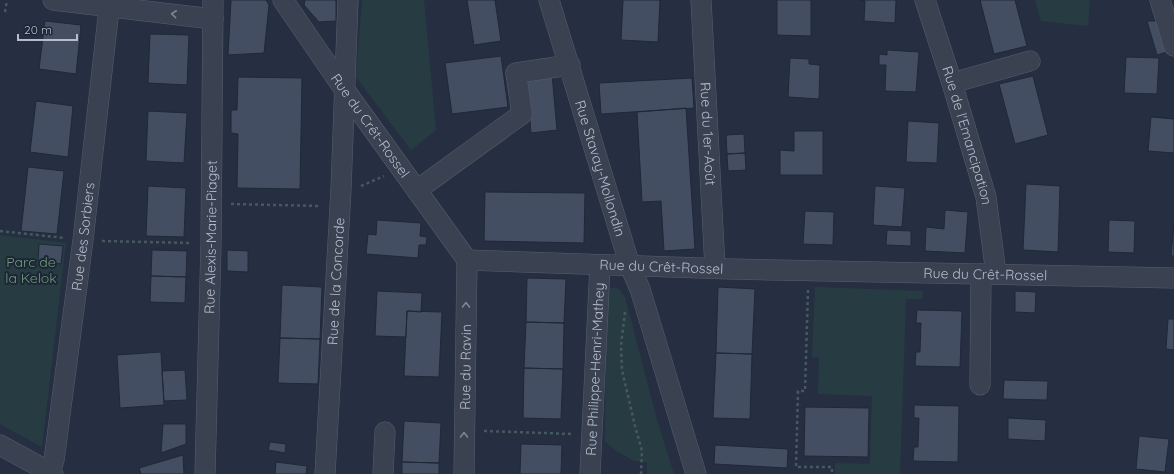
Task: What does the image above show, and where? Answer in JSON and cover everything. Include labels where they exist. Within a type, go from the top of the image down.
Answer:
[{"type":"street","points":[[53,0],[213,9]]},
{"type":"street","name":"Rue du Crêt-Rossel","points":[[283,0],[344,90],[467,260],[630,266],[1174,278]]},
{"type":"street","name":"Rue de la Concorde","points":[[325,474],[340,207],[348,0]]},
{"type":"street","name":"Rue Stavay-Mollondin","points":[[549,0],[630,266],[640,289],[696,474]]},
{"type":"street","name":"Rue du 1er-Août","points":[[701,0],[714,268]]},
{"type":"street","name":"Rue de l'Emancipation","points":[[925,0],[952,83],[986,197],[988,274],[980,385]]},
{"type":"street","points":[[1160,0],[1172,35]]},
{"type":"street","name":"Rue des Sorbiers","points":[[51,473],[54,460],[83,240],[110,4]]},
{"type":"street","name":"Rue Alexis-Marie-Piaget","points":[[205,474],[211,244],[213,9]]},
{"type":"street","points":[[952,83],[1030,61]]},
{"type":"street","points":[[417,190],[522,114],[516,73],[570,65]]},
{"type":"street","name":"Rue du Ravin","points":[[464,474],[467,260]]},
{"type":"street","name":"Rue Philippe-Henri-Mathey","points":[[590,474],[600,265]]},
{"type":"street","points":[[383,474],[385,432]]},
{"type":"street","points":[[0,445],[51,473]]},
{"type":"path","points":[[5,12],[7,0]]},
{"type":"path","points":[[358,186],[385,176]]},
{"type":"path","points":[[211,204],[340,207]]},
{"type":"path","points":[[0,232],[68,239]]},
{"type":"path","points":[[98,241],[191,243]]},
{"type":"path","points":[[809,282],[805,391],[798,391],[796,467],[832,467],[832,474]]},
{"type":"path","points":[[626,305],[621,345],[622,370],[642,451],[641,474]]},
{"type":"path","points":[[497,431],[574,434]]},
{"type":"green space","points":[[362,0],[424,0],[436,130],[411,150],[356,77]]},
{"type":"green space","points":[[1035,0],[1090,0],[1088,26],[1041,21]]},
{"type":"green space","name":"Parc de la Kelok","points":[[0,235],[66,243],[42,447],[0,424]]},
{"type":"green space","points":[[614,287],[620,290],[625,297],[657,420],[674,474],[647,474],[647,462],[634,461],[615,450],[605,441],[606,298],[607,290]]},
{"type":"green space","points":[[815,287],[923,291],[922,299],[906,299],[900,474],[835,474],[835,463],[870,464],[872,396],[818,394],[819,357],[812,357]]},
{"type":"building","points":[[231,0],[266,0],[269,5],[264,53],[228,55]]},
{"type":"building","points":[[305,0],[336,0],[336,21],[319,22],[304,5]]},
{"type":"building","points":[[467,0],[495,0],[501,41],[474,45]]},
{"type":"building","points":[[623,0],[660,0],[658,42],[621,40]]},
{"type":"building","points":[[777,0],[811,0],[811,36],[777,35]]},
{"type":"building","points":[[859,0],[896,0],[895,23],[864,21],[865,1]]},
{"type":"building","points":[[980,0],[1015,0],[1027,46],[994,54]]},
{"type":"building","points":[[45,21],[81,25],[76,74],[39,69]]},
{"type":"building","points":[[1147,21],[1158,21],[1167,52],[1157,55]]},
{"type":"building","points":[[150,34],[189,35],[187,85],[148,83]]},
{"type":"building","points":[[887,50],[919,52],[916,92],[885,91],[886,65],[879,65],[879,54],[887,55]]},
{"type":"building","points":[[501,56],[508,107],[452,114],[445,63]]},
{"type":"building","points":[[1126,57],[1159,58],[1157,94],[1124,93]]},
{"type":"building","points":[[790,58],[809,59],[809,64],[820,65],[819,99],[788,97]]},
{"type":"building","points":[[552,74],[557,130],[531,133],[526,76]]},
{"type":"building","points":[[1033,76],[1048,135],[1015,144],[999,84]]},
{"type":"building","points":[[238,77],[302,78],[300,189],[237,188],[238,134],[231,133],[231,110],[237,110]]},
{"type":"building","points":[[692,78],[694,108],[601,114],[599,83]]},
{"type":"building","points":[[36,101],[73,106],[68,157],[30,152]]},
{"type":"building","points":[[686,108],[695,249],[664,251],[661,201],[642,202],[637,112]]},
{"type":"building","points":[[148,111],[187,113],[184,163],[146,161]]},
{"type":"building","points":[[1151,117],[1174,119],[1174,153],[1148,151]]},
{"type":"building","points":[[908,121],[939,123],[937,163],[906,162]]},
{"type":"building","points":[[794,131],[823,131],[823,175],[780,175],[780,150],[794,151]]},
{"type":"building","points":[[744,134],[745,153],[727,154],[726,135]]},
{"type":"building","points":[[745,153],[746,170],[728,171],[727,154]]},
{"type":"building","points":[[28,167],[64,171],[57,234],[21,231]]},
{"type":"building","points":[[1026,184],[1060,186],[1058,252],[1023,250]]},
{"type":"building","points":[[148,186],[186,188],[184,237],[146,236]]},
{"type":"building","points":[[875,186],[905,188],[902,227],[873,225]]},
{"type":"building","points":[[485,192],[585,193],[584,243],[484,241]]},
{"type":"building","points":[[945,210],[968,212],[965,253],[925,251],[926,227],[944,229]]},
{"type":"building","points":[[805,211],[834,212],[833,245],[803,244]]},
{"type":"building","points":[[377,220],[421,223],[420,236],[427,237],[426,245],[419,245],[418,258],[366,254],[368,234],[376,235]]},
{"type":"building","points":[[1109,220],[1135,221],[1134,253],[1108,252]]},
{"type":"building","points":[[1174,223],[1174,256],[1171,256]]},
{"type":"building","points":[[887,230],[911,231],[911,246],[886,245]]},
{"type":"building","points":[[39,244],[63,246],[61,264],[38,261]]},
{"type":"building","points":[[152,250],[187,251],[186,277],[151,276]]},
{"type":"building","points":[[227,250],[248,251],[248,272],[227,271]]},
{"type":"building","points":[[151,276],[186,277],[185,303],[150,302]]},
{"type":"building","points":[[527,278],[566,279],[564,323],[526,322]]},
{"type":"building","points":[[282,285],[322,287],[320,339],[280,338]]},
{"type":"building","points":[[718,287],[755,289],[752,354],[716,353]]},
{"type":"building","points":[[377,291],[422,293],[421,312],[407,311],[406,337],[375,336]]},
{"type":"building","points":[[1015,291],[1036,292],[1035,313],[1015,312]]},
{"type":"building","points":[[917,310],[962,311],[960,367],[915,366],[916,352],[920,352],[921,323],[916,323]]},
{"type":"building","points":[[407,311],[442,312],[439,377],[404,376]]},
{"type":"building","points":[[1168,319],[1174,319],[1174,350],[1166,349]]},
{"type":"building","points":[[526,322],[564,323],[563,369],[524,368]]},
{"type":"building","points":[[280,338],[320,339],[318,384],[278,383]]},
{"type":"building","points":[[161,352],[164,405],[120,408],[117,355]]},
{"type":"building","points":[[716,353],[752,354],[750,419],[713,418]]},
{"type":"building","points":[[524,368],[563,369],[561,419],[523,418]]},
{"type":"building","points":[[185,370],[187,400],[164,401],[162,371]]},
{"type":"building","points":[[1004,380],[1048,381],[1047,400],[1003,399]]},
{"type":"building","points":[[914,405],[959,406],[958,462],[913,461],[914,447],[918,447],[919,418],[914,418]]},
{"type":"building","points":[[805,407],[869,408],[868,457],[804,456]]},
{"type":"building","points":[[1008,418],[1046,420],[1045,441],[1008,439]]},
{"type":"building","points":[[404,421],[441,423],[439,463],[402,462]]},
{"type":"building","points":[[163,424],[186,424],[186,444],[161,453]]},
{"type":"building","points":[[1139,436],[1169,439],[1165,472],[1136,469]]},
{"type":"building","points":[[270,442],[286,444],[285,453],[268,450]]},
{"type":"building","points":[[521,444],[562,445],[561,474],[520,474]]},
{"type":"building","points":[[715,445],[788,449],[787,468],[714,464]]},
{"type":"building","points":[[183,455],[184,474],[141,474],[139,468]]},
{"type":"building","points":[[276,462],[307,466],[306,474],[275,474]]},
{"type":"building","points":[[402,462],[439,463],[439,474],[402,474]]}]
